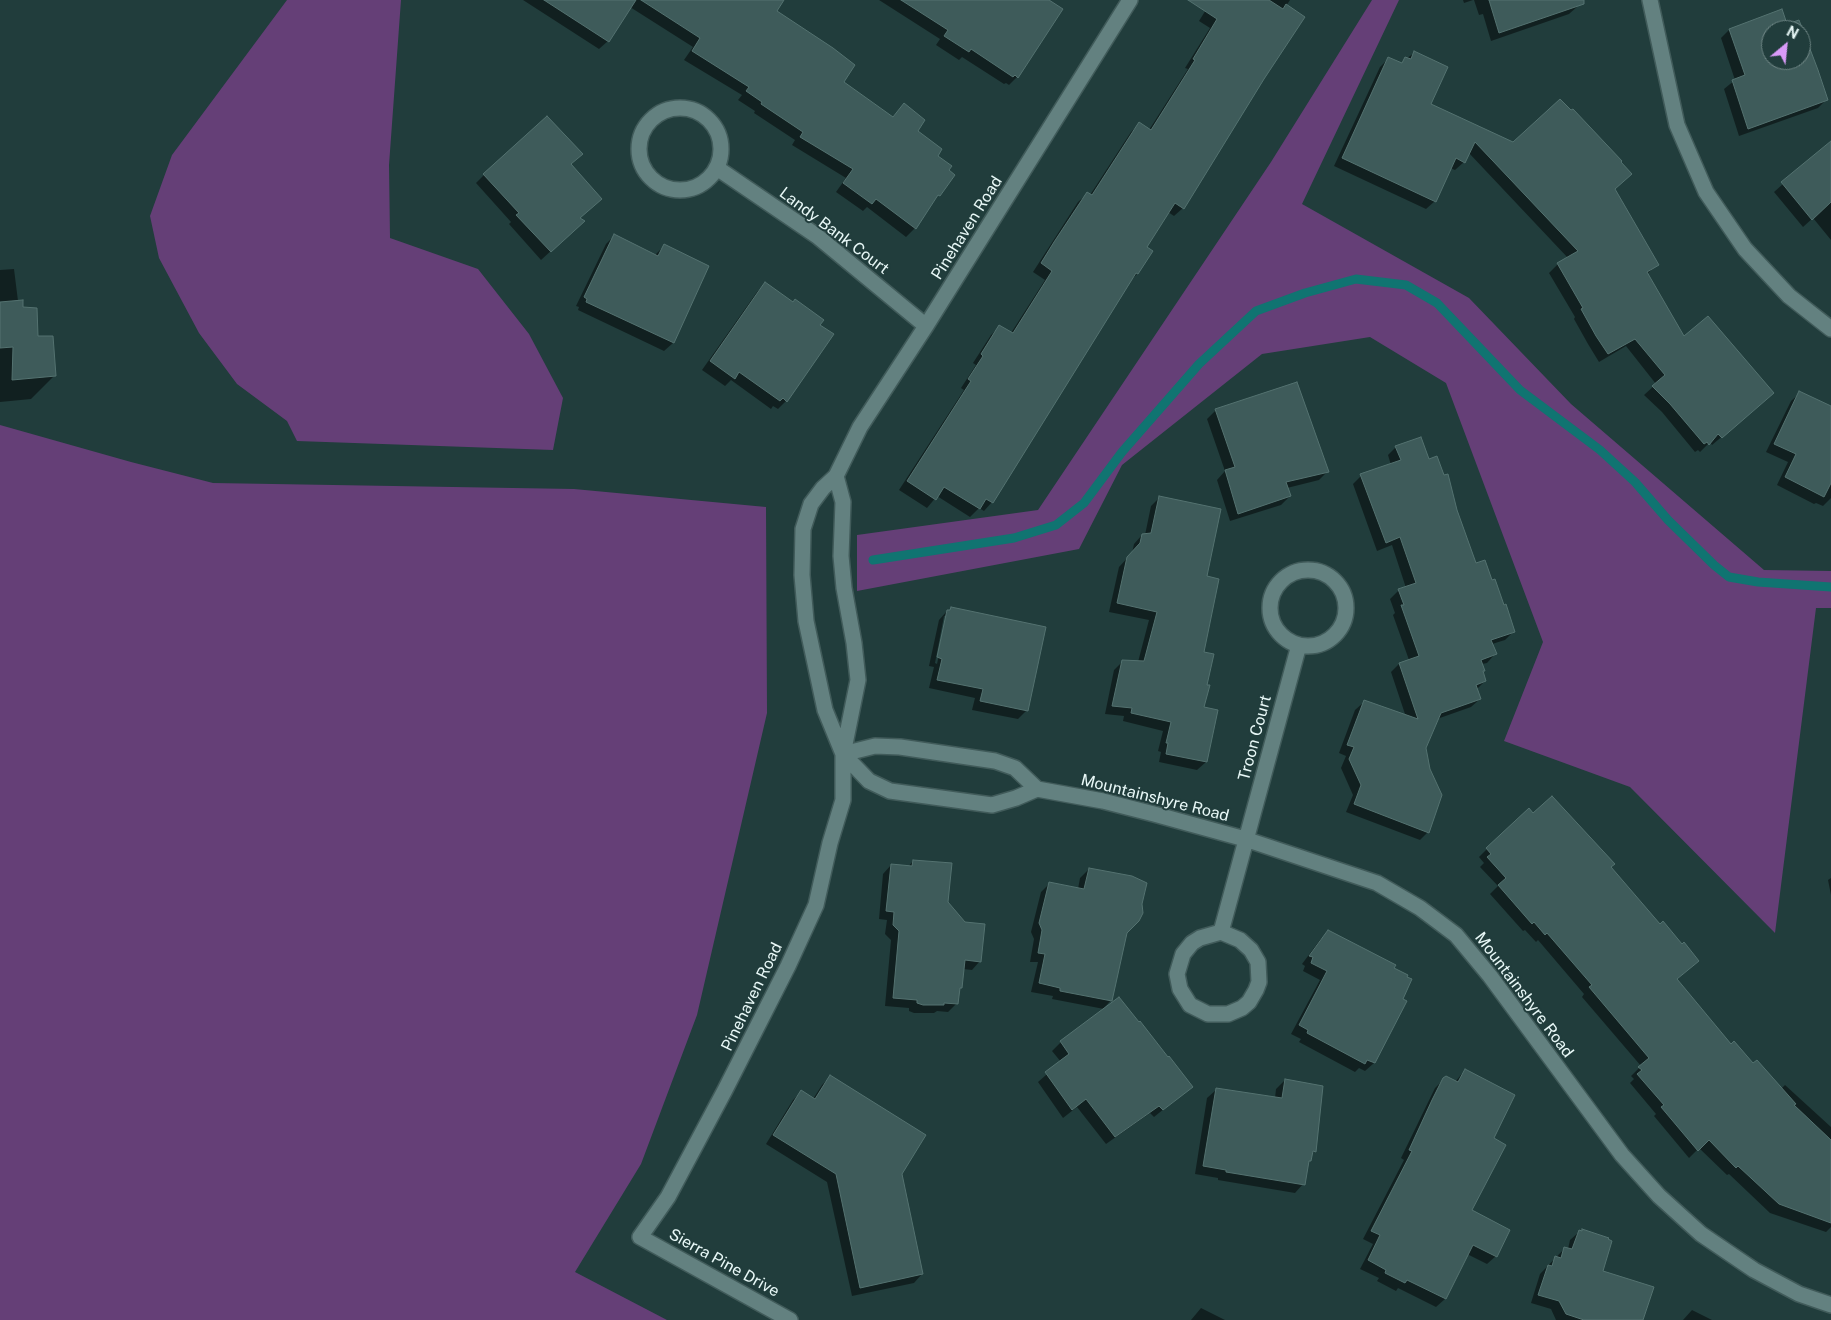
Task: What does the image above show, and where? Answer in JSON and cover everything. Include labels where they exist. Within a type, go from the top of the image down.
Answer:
[{"type":"street","name":"Pinehaven Road","points":[[842,754],[825,710],[806,621],[802,575],[804,529],[811,504],[823,488],[836,476],[860,427],[926,326],[1130,0]]},
{"type":"street","points":[[1650,0],[1677,125],[1706,192],[1745,249],[1789,296],[1831,329]]},
{"type":"street","points":[[683,107],[703,114],[712,122],[720,135],[722,155],[717,168],[703,184],[686,190],[674,190],[660,185],[645,171],[638,151],[640,138],[646,125],[652,118],[664,110],[683,107]]},
{"type":"street","name":"Landy Bank Court","points":[[717,168],[817,236],[926,326]]},
{"type":"street","name":"Pinehaven Road","points":[[640,1236],[668,1196],[725,1090],[788,966],[816,905],[830,843],[843,800],[842,754],[858,680],[841,556],[843,502],[836,476]]},
{"type":"street","points":[[1307,570],[1320,572],[1329,576],[1339,585],[1344,595],[1345,616],[1335,636],[1324,643],[1312,646],[1298,645],[1283,637],[1274,627],[1270,614],[1271,596],[1281,580],[1293,573],[1307,570]]},
{"type":"street","name":"Troon Court","points":[[1221,932],[1298,645]]},
{"type":"street","points":[[875,746],[900,747],[995,761],[1015,768],[1037,789],[992,805],[890,791],[869,781],[842,754],[875,746]]},
{"type":"street","name":"Mountainshyre Road","points":[[1037,789],[1103,801],[1245,839],[1378,882],[1420,908],[1456,936],[1490,976],[1622,1155],[1659,1196],[1701,1234],[1754,1270],[1799,1294],[1831,1305]]},
{"type":"street","points":[[1221,932],[1240,940],[1251,950],[1258,962],[1259,982],[1256,990],[1242,1008],[1228,1014],[1208,1014],[1190,1005],[1180,989],[1177,974],[1183,954],[1192,943],[1200,938],[1221,932]]},
{"type":"street","name":"Sierra Pine Drive","points":[[640,1236],[790,1320]]},
{"type":"shaded area","points":[[287,0],[401,0],[389,165],[390,238],[478,269],[529,334],[563,398],[553,450],[297,441],[287,421],[237,384],[199,333],[159,258],[150,216],[172,155]]},
{"type":"shaded area","points":[[1372,0],[1399,0],[1302,204],[1469,298],[1571,404],[1764,570],[1831,571],[1831,608],[1816,608],[1775,933],[1630,787],[1504,741],[1543,642],[1446,383],[1370,337],[1262,354],[1122,465],[1079,549],[857,591],[857,535],[1038,510],[1271,162]]},
{"type":"shaded area","points":[[0,425],[213,483],[574,489],[766,507],[767,713],[697,1015],[641,1164],[575,1272],[667,1320],[0,1320]]},
{"type":"building","points":[[544,0],[636,0],[609,42]]},
{"type":"building","points":[[641,0],[784,0],[777,11],[855,65],[844,82],[893,117],[904,103],[925,120],[918,131],[942,149],[938,156],[952,166],[949,170],[955,175],[940,196],[938,195],[916,229],[876,199],[872,204],[843,183],[853,169],[800,137],[803,132],[761,104],[762,102],[746,91],[749,87],[692,51],[700,38]]},
{"type":"building","points":[[901,0],[1049,0],[1063,9],[1018,78],[1015,75],[1013,77],[971,49],[969,52],[944,36],[948,30]]},
{"type":"building","points":[[1188,0],[1269,0],[1283,9],[1286,4],[1305,17],[1264,79],[1184,209],[1175,203],[1147,247],[1153,251],[1138,274],[1136,273],[993,503],[986,499],[980,509],[944,487],[936,500],[907,481],[971,381],[968,379],[983,356],[981,354],[999,325],[1013,333],[1052,271],[1041,263],[1054,242],[1087,192],[1092,195],[1139,122],[1151,130],[1195,60],[1193,59],[1217,19]]},
{"type":"building","points":[[1489,0],[1584,0],[1584,4],[1499,33]]},
{"type":"building","points":[[1782,9],[1786,20],[1761,20],[1761,70],[1811,70],[1811,52],[1828,100],[1748,129],[1732,80],[1745,75],[1729,29]]},
{"type":"building","points":[[1414,51],[1448,67],[1431,104],[1513,142],[1560,99],[1571,110],[1573,109],[1632,174],[1615,189],[1659,265],[1647,272],[1684,336],[1708,316],[1774,393],[1722,438],[1718,434],[1709,445],[1707,442],[1704,444],[1652,386],[1665,375],[1635,339],[1608,354],[1596,336],[1581,309],[1583,308],[1557,263],[1578,251],[1475,142],[1465,163],[1456,158],[1436,202],[1342,158],[1388,57],[1402,63],[1405,57],[1411,59]]},
{"type":"building","points":[[547,116],[583,154],[571,164],[602,199],[580,218],[585,221],[551,252],[516,215],[519,213],[483,174]]},
{"type":"building","points":[[1831,141],[1831,202],[1812,220],[1781,182]]},
{"type":"building","points":[[614,234],[658,256],[664,244],[709,266],[674,343],[586,302],[587,299],[584,297]]},
{"type":"building","points":[[765,282],[793,302],[795,299],[824,320],[820,325],[834,334],[787,402],[783,398],[780,401],[739,372],[735,379],[710,361]]},
{"type":"building","points":[[23,300],[23,307],[37,308],[38,336],[53,336],[56,376],[12,380],[13,347],[0,348],[0,302]]},
{"type":"building","points":[[1297,382],[1329,472],[1286,482],[1291,496],[1238,514],[1225,470],[1235,467],[1215,409]]},
{"type":"building","points":[[1799,391],[1831,406],[1831,483],[1824,497],[1785,477],[1796,454],[1774,444]]},
{"type":"building","points":[[1421,437],[1429,459],[1437,456],[1444,475],[1448,474],[1457,510],[1476,563],[1485,560],[1492,580],[1495,579],[1504,605],[1506,604],[1515,632],[1491,640],[1497,654],[1481,660],[1486,681],[1476,685],[1481,699],[1441,713],[1426,748],[1430,769],[1442,795],[1429,833],[1354,804],[1361,785],[1349,759],[1354,747],[1347,745],[1364,700],[1418,719],[1399,663],[1419,656],[1401,605],[1404,605],[1398,589],[1416,583],[1400,537],[1386,543],[1360,474],[1401,460],[1395,446]]},
{"type":"building","points":[[1159,496],[1221,509],[1207,576],[1219,579],[1204,652],[1214,654],[1207,685],[1210,685],[1204,707],[1218,710],[1207,762],[1166,754],[1168,743],[1166,743],[1171,722],[1131,713],[1132,708],[1112,706],[1122,660],[1144,661],[1157,612],[1117,603],[1127,557],[1140,543],[1142,534],[1151,533]]},
{"type":"building","points":[[951,607],[1046,627],[1028,711],[980,701],[983,689],[937,680],[942,659],[937,657],[947,610],[950,610]]},
{"type":"building","points":[[1552,796],[1615,864],[1611,867],[1660,924],[1663,921],[1682,944],[1684,942],[1699,961],[1677,979],[1731,1044],[1734,1041],[1753,1063],[1757,1060],[1796,1104],[1794,1105],[1831,1140],[1831,1223],[1779,1204],[1738,1166],[1736,1168],[1709,1140],[1698,1151],[1661,1107],[1664,1105],[1637,1074],[1642,1070],[1638,1067],[1649,1058],[1589,987],[1592,985],[1547,933],[1545,935],[1534,922],[1532,924],[1498,885],[1506,878],[1487,857],[1491,854],[1486,848],[1529,808],[1533,813]]},
{"type":"building","points":[[913,860],[952,863],[948,902],[965,922],[985,924],[981,962],[965,960],[958,1004],[923,1005],[917,1003],[917,1000],[893,998],[899,931],[893,925],[894,912],[886,911],[891,864],[912,866]]},
{"type":"building","points":[[1089,868],[1132,876],[1147,883],[1142,904],[1143,913],[1139,921],[1127,933],[1112,1001],[1060,991],[1060,988],[1039,983],[1045,954],[1038,953],[1042,930],[1039,923],[1049,882],[1084,889]]},
{"type":"building","points":[[1328,930],[1396,965],[1394,968],[1412,979],[1403,999],[1407,1001],[1375,1063],[1367,1060],[1365,1064],[1307,1033],[1308,1030],[1299,1025],[1327,971],[1311,963],[1313,957],[1309,956]]},
{"type":"building","points":[[1119,997],[1193,1087],[1163,1110],[1159,1106],[1115,1137],[1086,1099],[1072,1110],[1045,1072],[1069,1054],[1060,1041]]},
{"type":"building","points":[[1465,1069],[1515,1095],[1494,1138],[1506,1145],[1472,1210],[1510,1230],[1497,1257],[1473,1245],[1446,1299],[1407,1280],[1405,1283],[1385,1273],[1386,1270],[1368,1260],[1380,1235],[1371,1231],[1412,1151],[1409,1150],[1443,1078],[1446,1076],[1458,1082]]},
{"type":"building","points":[[830,1075],[926,1135],[902,1174],[923,1274],[860,1288],[836,1174],[773,1135],[801,1090],[815,1099]]},
{"type":"building","points":[[1285,1079],[1323,1086],[1316,1152],[1313,1151],[1311,1161],[1309,1161],[1305,1185],[1226,1172],[1226,1170],[1203,1166],[1216,1088],[1282,1098]]},
{"type":"building","points":[[1582,1229],[1609,1238],[1612,1241],[1603,1271],[1654,1287],[1643,1320],[1584,1320],[1566,1314],[1559,1301],[1538,1295],[1548,1265],[1552,1266],[1555,1256],[1561,1258],[1564,1247],[1572,1249],[1579,1230],[1582,1231]]},
{"type":"waterway","points":[[873,560],[1014,538],[1056,525],[1084,503],[1122,452],[1199,364],[1256,311],[1305,293],[1356,279],[1406,285],[1437,303],[1520,390],[1600,450],[1635,482],[1668,520],[1729,577],[1758,582],[1831,587]]}]
